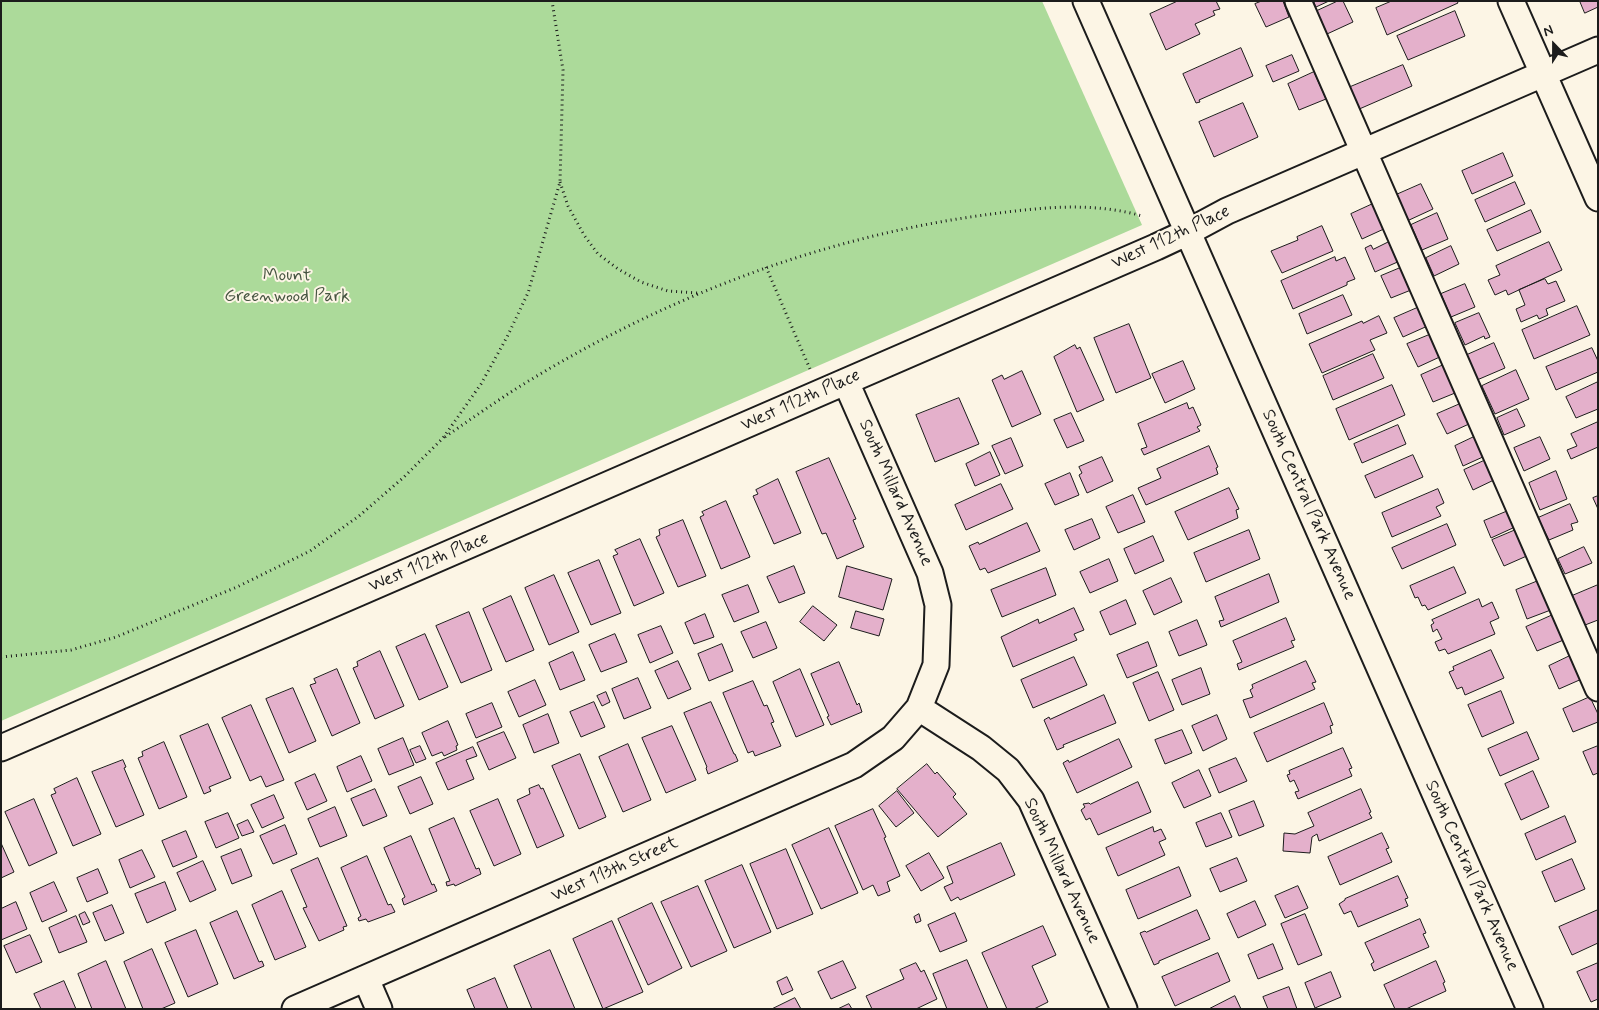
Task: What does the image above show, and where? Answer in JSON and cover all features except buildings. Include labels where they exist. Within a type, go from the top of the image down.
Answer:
[{"type":"street","name":"South Central Park Avenue","points":[[1086,1],[1530,1009]]},
{"type":"street","points":[[1298,1],[1598,688]]},
{"type":"street","points":[[1511,1],[1598,198]]},
{"type":"street","name":"West 112th Place","points":[[1,748],[846,382],[1188,232],[1227,211],[1598,50]]},
{"type":"street","name":"South Millard Avenue","points":[[846,382],[930,573],[938,605],[936,665],[919,708],[988,753],[1008,770],[1031,800],[1124,1009]]},
{"type":"street","name":"West 113th Street","points":[[295,1009],[854,765],[893,738],[919,708]]},
{"type":"street","points":[[366,979],[379,1009]]},
{"type":"path","points":[[1,657],[71,650],[116,637],[237,587],[310,551],[359,516],[404,477],[443,438],[481,384],[507,337],[528,293],[560,182],[563,70],[552,1]]},
{"type":"path","points":[[560,182],[568,206],[584,235],[598,254],[618,269],[641,282],[668,291],[697,293]]},
{"type":"path","points":[[443,438],[514,390],[580,351],[697,293],[766,267],[832,246],[904,229],[1005,212],[1074,207],[1121,210],[1142,216]]},
{"type":"path","points":[[766,267],[812,374]]},
{"type":"green space","name":"Mount Greenwood Park","points":[[1,1],[1042,1],[1142,225],[1,721]]}]
